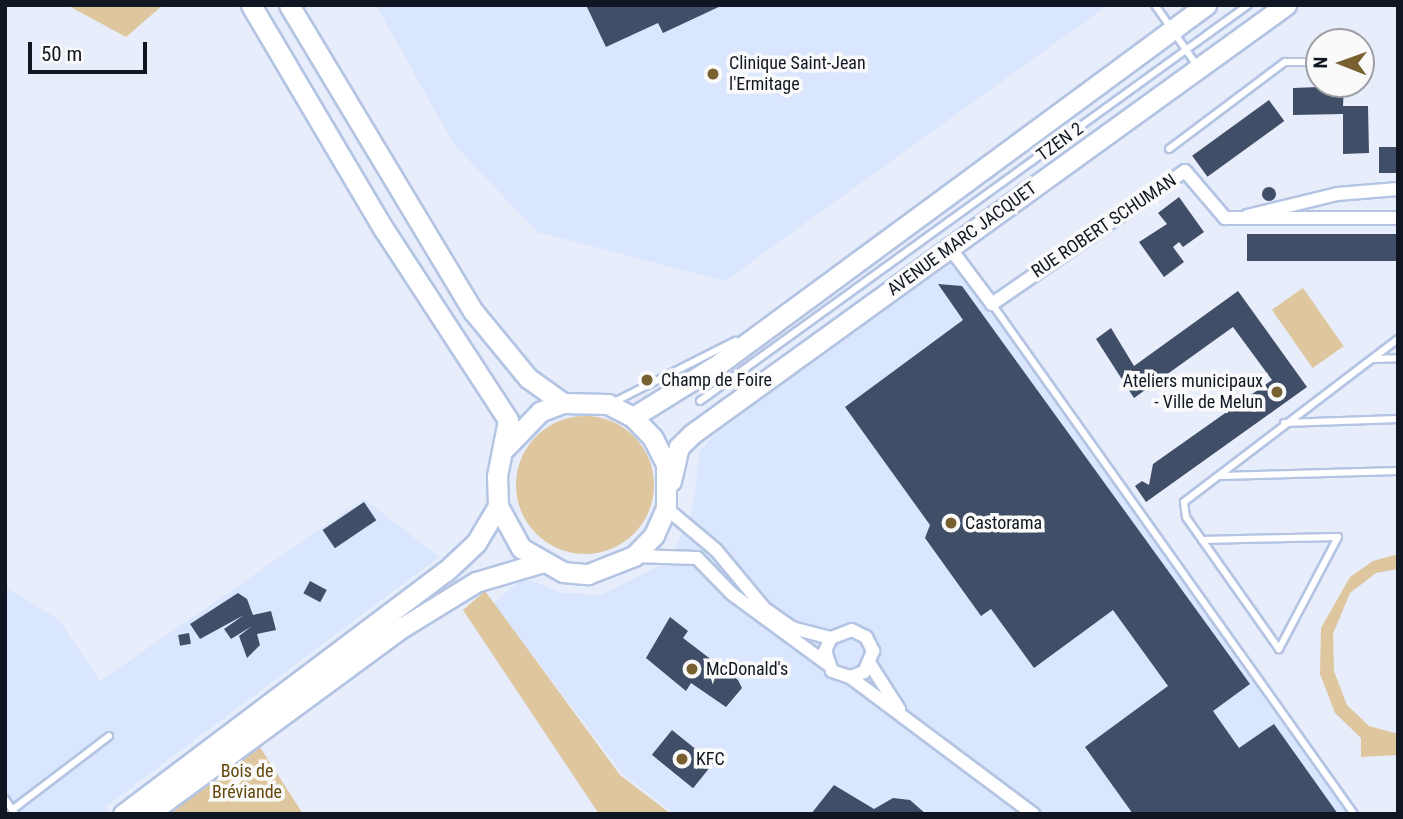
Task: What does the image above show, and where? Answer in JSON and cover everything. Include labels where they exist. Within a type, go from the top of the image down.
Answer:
[{"type":"main road","points":[[251,5],[383,228],[493,391],[508,420],[505,448],[497,476],[498,506],[514,538],[540,562],[588,574],[634,556],[654,535],[667,501],[666,464],[653,438],[633,417],[608,404],[564,403],[540,412],[505,448]]},
{"type":"main road","points":[[289,5],[473,311],[528,378],[564,403]]},
{"type":"main road","points":[[633,417],[682,390],[1206,5]]},
{"type":"main road","name":"AVENUE MARC JACQUET","points":[[667,501],[679,447],[692,434],[1286,5]]},
{"type":"main road","points":[[148,814],[414,609],[476,543],[498,506]]},
{"type":"main road","points":[[123,814],[414,609],[476,582],[540,562]]},
{"type":"street","name":"RUE ROBERT SCHUMAN","points":[[992,304],[1185,171],[1213,210],[1225,218],[1398,218]]},
{"type":"street","points":[[1242,219],[1277,205],[1337,194],[1398,190]]},
{"type":"street","points":[[950,248],[992,304]]},
{"type":"street","points":[[667,501],[716,551],[765,609],[792,628],[831,638]]},
{"type":"street","points":[[634,556],[697,558],[732,594],[828,666],[850,677],[1034,814]]},
{"type":"street","points":[[828,666],[825,651],[831,638],[844,630],[860,632],[870,643],[870,664],[914,725]]},
{"type":"street","points":[[850,677],[870,664]]},
{"type":"lane","points":[[1155,5],[1199,68]]},
{"type":"lane","name":"TZEN 2","points":[[700,401],[1248,5]]},
{"type":"lane","points":[[1169,149],[1285,62],[1305,62]]},
{"type":"lane","points":[[992,304],[1354,814]]},
{"type":"lane","points":[[608,404],[769,326]]},
{"type":"lane","points":[[1202,540],[1338,537],[1279,649],[1185,517],[1184,502],[1221,476],[1283,423],[1398,339]]},
{"type":"lane","points":[[1371,359],[1398,358]]},
{"type":"lane","points":[[1283,423],[1398,419]]},
{"type":"lane","points":[[1221,476],[1398,471]]},
{"type":"lane","points":[[5,799],[13,812],[109,736]]},
{"type":"shaded area","name":"Clinique Saint-Jean l'Ermitage","points":[[376,5],[1108,5],[725,281],[537,232],[453,143]]},
{"type":"shaded area","points":[[954,256],[1358,814],[675,814],[623,774],[493,603],[524,578],[562,593],[601,595],[669,561],[692,511],[700,451],[714,435]]},
{"type":"shaded area","points":[[364,499],[439,557],[105,807],[109,814],[5,814],[5,587],[59,620],[100,681]]},
{"type":"green space","points":[[67,5],[163,5],[126,37]]},
{"type":"green space","points":[[1303,288],[1344,346],[1313,368],[1272,310]]},
{"type":"green space","points":[[585,416],[611,421],[634,436],[649,459],[654,485],[649,511],[634,534],[611,549],[585,554],[559,549],[536,534],[521,511],[516,485],[521,459],[536,436],[559,421]]},
{"type":"green space","points":[[1398,554],[1398,569],[1376,573],[1350,593],[1333,634],[1334,671],[1347,705],[1369,726],[1398,734],[1398,755],[1361,757],[1361,738],[1335,713],[1320,674],[1321,628],[1350,577],[1373,561]]},
{"type":"green space","points":[[485,591],[620,775],[671,814],[599,814],[463,610]]},
{"type":"green space","name":"Bois de Bréviande","points":[[254,738],[303,814],[159,814]]},
{"type":"building","points":[[586,5],[723,5],[663,33],[658,23],[606,47]]},
{"type":"building","points":[[1293,88],[1305,88],[1305,98],[1343,98],[1343,106],[1368,106],[1369,153],[1343,154],[1343,114],[1293,115]]},
{"type":"building","points":[[1269,100],[1284,121],[1207,177],[1192,156]]},
{"type":"building","points":[[1379,147],[1398,147],[1398,173],[1379,173]]},
{"type":"building","points":[[1269,187],[1274,189],[1274,199],[1269,201],[1264,199],[1262,194],[1264,189]]},
{"type":"building","points":[[1179,197],[1204,232],[1183,247],[1179,242],[1173,247],[1184,262],[1164,277],[1139,242],[1167,224],[1158,213]]},
{"type":"building","points":[[1247,234],[1398,234],[1398,261],[1247,261]]},
{"type":"building","points":[[938,284],[962,286],[1250,684],[1213,711],[1239,748],[1274,724],[1338,814],[1133,814],[1085,747],[1168,686],[1113,610],[1034,668],[991,609],[981,616],[925,538],[930,525],[845,407],[963,320]]},
{"type":"building","name":"Ateliers municipaux - Ville de Melun","points":[[1238,291],[1307,387],[1146,502],[1135,486],[1142,481],[1149,485],[1153,464],[1272,380],[1233,327],[1134,398],[1096,339],[1111,328],[1134,366]]},
{"type":"building","points":[[364,502],[376,520],[335,548],[323,530]]},
{"type":"building","points":[[310,581],[327,590],[320,602],[303,593]]},
{"type":"building","points":[[238,593],[247,599],[253,615],[271,611],[276,630],[257,634],[260,645],[247,658],[239,636],[252,626],[231,639],[224,629],[244,615],[200,639],[190,624]]},
{"type":"building","name":"McDonald's","points":[[670,617],[688,631],[683,638],[738,680],[742,688],[726,707],[691,683],[686,691],[646,658]]},
{"type":"building","points":[[189,633],[191,644],[180,646],[178,635]]},
{"type":"building","name":"KFC","points":[[672,730],[713,763],[693,788],[652,755]]},
{"type":"building","points":[[834,785],[874,809],[893,798],[910,800],[926,814],[811,814]]},
{"type":"place","name":"Clinique Saint-Jean l'Ermitage","points":[[713,74]]},
{"type":"place","name":"Champ de Foire","points":[[647,380]]},
{"type":"place","name":"Ateliers municipaux - Ville de Melun","points":[[1277,392]]},
{"type":"place","name":"Castorama","points":[[951,523]]},
{"type":"place","name":"McDonald's","points":[[692,669]]},
{"type":"place","name":"KFC","points":[[682,759]]}]
